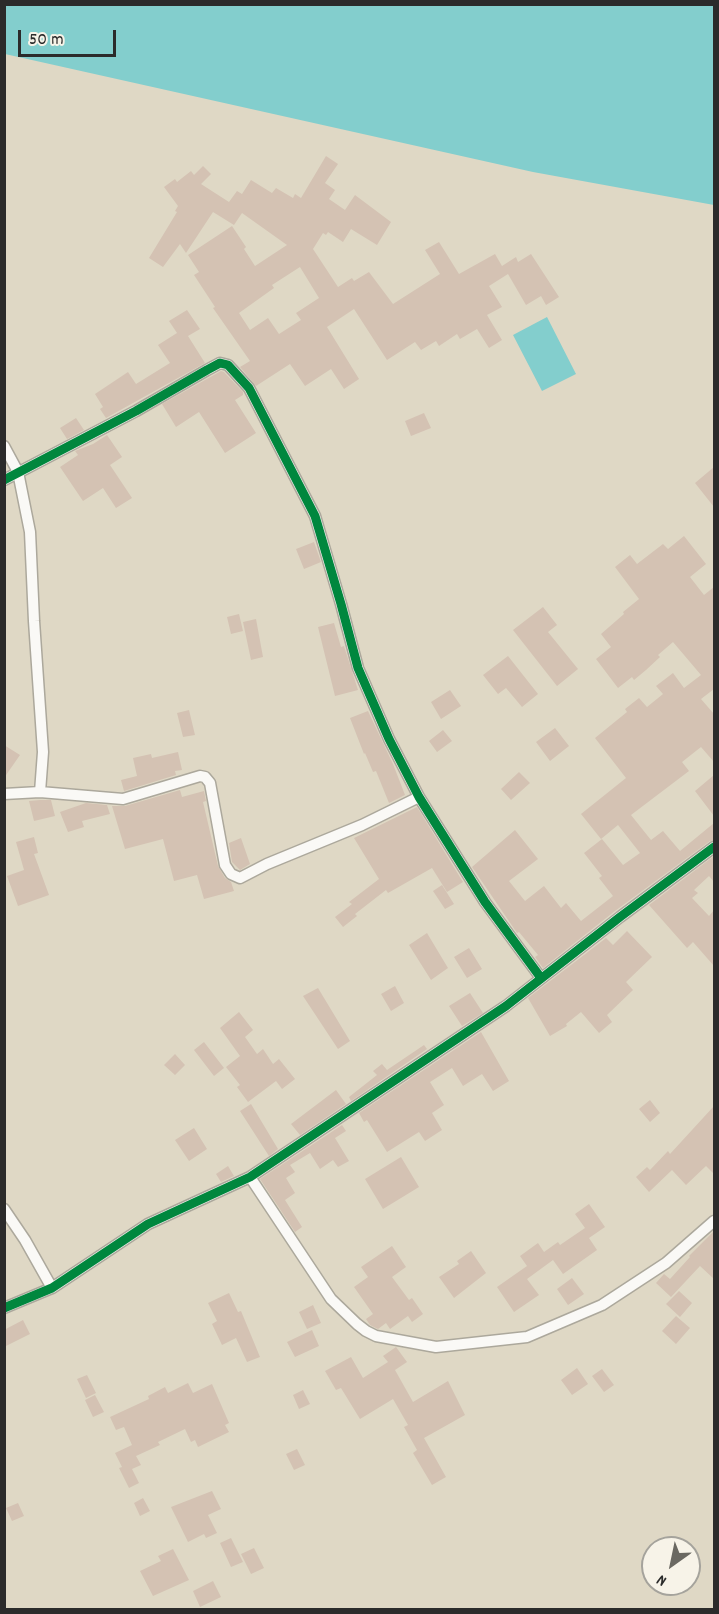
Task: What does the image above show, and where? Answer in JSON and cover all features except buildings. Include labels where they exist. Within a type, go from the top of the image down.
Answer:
[{"type":"street","points":[[4,480],[136,411],[220,363],[228,365],[249,388],[315,516],[358,668],[389,739],[419,797],[485,902],[541,978]]},
{"type":"street","points":[[4,446],[18,472],[30,532],[43,752],[40,792]]},
{"type":"street","points":[[4,794],[40,792],[123,799],[200,776],[206,777],[210,783],[225,865],[231,874],[240,878],[267,864],[362,825],[419,797]]},
{"type":"street","points":[[4,1308],[52,1288],[148,1224],[250,1177],[506,1006],[714,847]]},
{"type":"street","points":[[250,1177],[331,1299],[357,1324],[371,1334],[436,1347],[527,1337],[602,1305],[666,1263],[714,1221]]},
{"type":"street","points":[[4,1209],[25,1240],[52,1288]]},
{"type":"water","points":[[5,4],[714,5],[714,205],[533,172],[5,54]]},
{"type":"water","points":[[547,317],[576,374],[542,391],[513,335]]},
{"type":"cycle path","points":[[4,480],[136,411],[220,363],[228,365],[249,388],[315,516],[358,668],[389,739],[419,797],[485,902],[541,978]]},
{"type":"cycle path","points":[[4,1308],[52,1288],[148,1224],[250,1177],[506,1006],[714,847]]}]
